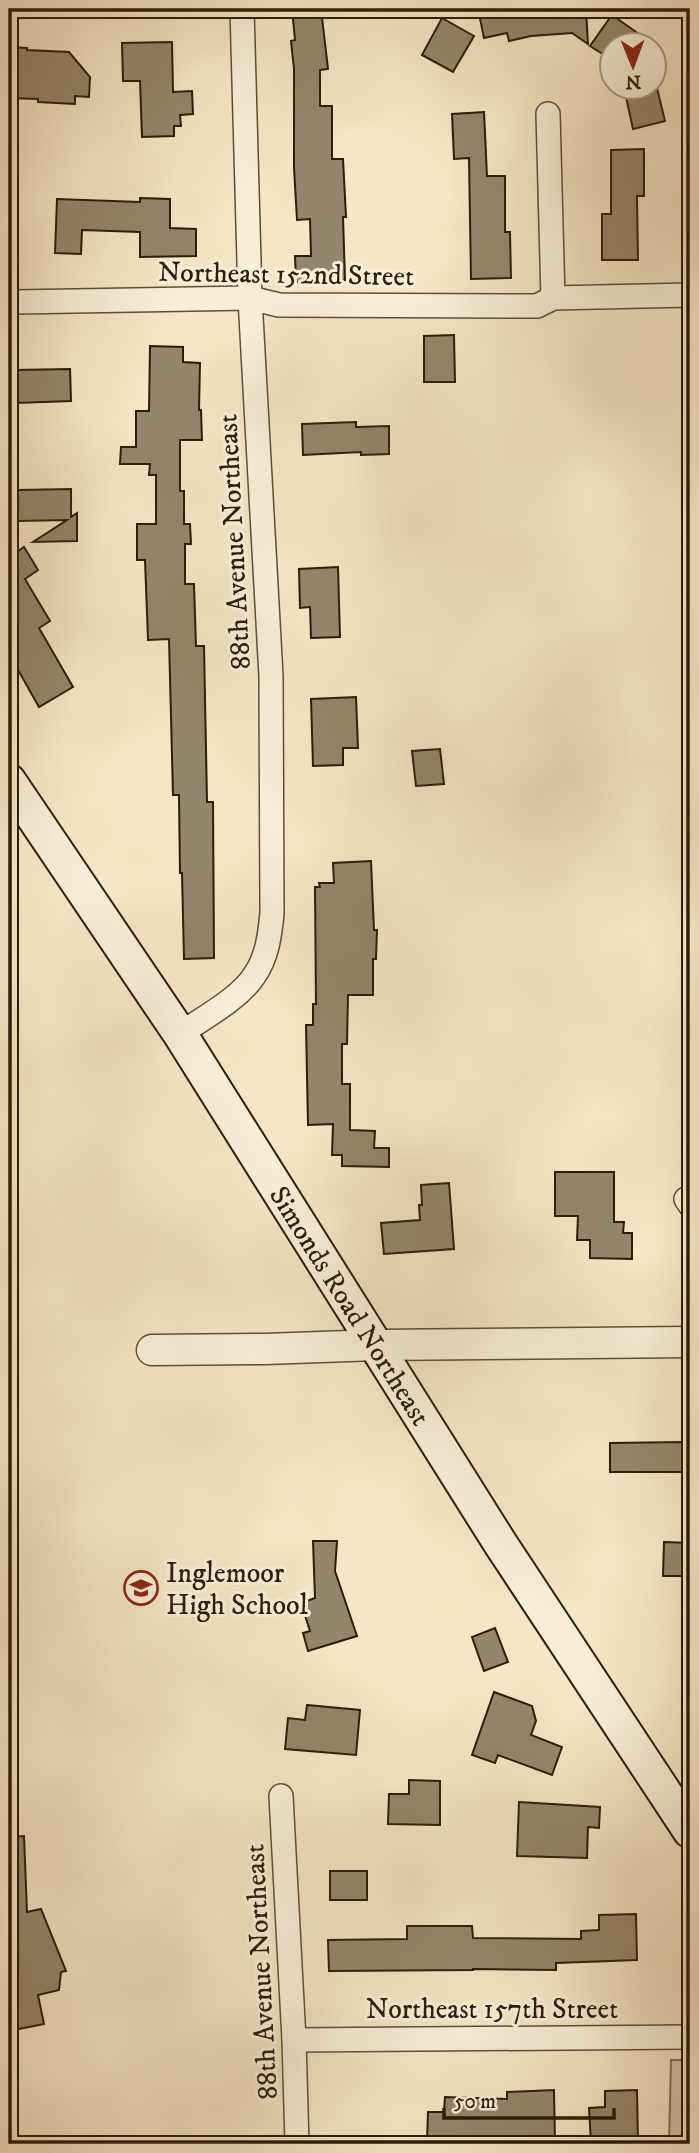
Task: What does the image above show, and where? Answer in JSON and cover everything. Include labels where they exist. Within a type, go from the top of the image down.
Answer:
[{"type":"main road","name":"Simonds Road Northeast","points":[[9,781],[180,1034],[500,1543],[690,1831]]},
{"type":"street","name":"88th Avenue Northeast","points":[[180,1034],[234,996],[254,976],[268,944],[272,913],[271,676],[250,298],[242,9]]},
{"type":"street","points":[[548,114],[553,298]]},
{"type":"street","name":"Northeast 152nd Street","points":[[16,302],[250,298],[279,305],[537,306],[553,298],[690,295]]},
{"type":"street","points":[[152,1350],[690,1342]]},
{"type":"street","name":"88th Avenue Northeast","points":[[281,1796],[297,2144]]},
{"type":"street","name":"Northeast 157th Street","points":[[294,2040],[690,2036]]},
{"type":"shaded area","points":[[671,2060],[690,2060],[690,2144],[669,2144]]},
{"type":"building","points":[[292,9],[321,9],[328,69],[320,70],[320,106],[332,106],[332,159],[343,159],[345,280],[296,282],[295,256],[311,256],[310,219],[297,220],[291,41],[295,40]]},
{"type":"building","points":[[478,9],[586,9],[588,44],[572,33],[531,36],[509,41],[507,33],[484,38]]},
{"type":"building","points":[[612,15],[636,32],[600,32]]},
{"type":"building","points":[[442,18],[474,36],[453,72],[422,55]]},
{"type":"building","points":[[598,35],[598,51],[590,46]]},
{"type":"building","points":[[172,42],[173,92],[192,91],[193,114],[180,115],[181,126],[174,126],[174,136],[142,137],[140,81],[123,81],[122,43]]},
{"type":"building","points":[[9,47],[69,52],[90,77],[89,97],[75,96],[75,104],[9,98]]},
{"type":"building","points":[[627,102],[660,102],[665,121],[633,129]]},
{"type":"building","points":[[484,112],[487,176],[505,176],[505,232],[510,232],[511,278],[471,279],[469,158],[454,159],[452,114]]},
{"type":"building","points":[[644,149],[644,196],[637,196],[638,260],[602,260],[602,214],[611,214],[611,150]]},
{"type":"building","points":[[140,198],[170,199],[170,228],[196,229],[196,256],[140,257],[140,232],[82,230],[81,254],[55,253],[57,199],[140,202]]},
{"type":"building","points":[[454,335],[455,382],[424,382],[424,336]]},
{"type":"building","points":[[150,346],[183,347],[183,362],[200,363],[199,410],[202,440],[180,440],[180,491],[184,491],[184,524],[190,524],[191,544],[185,544],[185,584],[194,584],[196,646],[204,646],[207,802],[213,802],[214,958],[184,959],[179,795],[173,795],[169,639],[148,640],[145,560],[137,560],[137,524],[156,524],[156,475],[149,475],[150,464],[120,464],[121,447],[136,447],[136,411],[149,411]]},
{"type":"building","points":[[70,369],[71,401],[16,403],[14,370]]},
{"type":"building","points":[[356,422],[356,427],[389,426],[389,454],[361,455],[361,452],[303,455],[302,424]]},
{"type":"building","points":[[71,489],[71,517],[77,513],[77,541],[33,542],[67,520],[18,521],[18,490]]},
{"type":"building","points":[[24,547],[38,570],[25,579],[50,621],[39,628],[73,687],[39,707],[9,654],[9,552],[11,556]]},
{"type":"building","points":[[338,567],[340,637],[311,638],[310,607],[300,608],[299,569]]},
{"type":"building","points":[[356,697],[358,748],[343,748],[343,765],[313,766],[311,699]]},
{"type":"building","points":[[440,749],[444,784],[416,786],[412,751]]},
{"type":"building","points":[[371,861],[374,930],[377,930],[376,959],[373,959],[373,995],[348,995],[347,1044],[342,1044],[342,1084],[350,1084],[350,1130],[375,1131],[374,1148],[389,1148],[389,1167],[342,1166],[342,1155],[332,1155],[333,1124],[308,1125],[306,1025],[313,1025],[313,1004],[316,1004],[315,887],[320,887],[319,883],[334,883],[333,863]]},
{"type":"building","points":[[555,1172],[614,1172],[614,1222],[624,1222],[623,1233],[632,1233],[632,1259],[590,1258],[590,1240],[577,1240],[578,1216],[555,1216]]},
{"type":"building","points":[[449,1183],[454,1249],[384,1254],[381,1223],[420,1220],[421,1185]]},
{"type":"building","points":[[684,1442],[684,1472],[610,1472],[610,1443]]},
{"type":"building","points":[[313,1541],[337,1541],[335,1571],[357,1636],[308,1651],[303,1633],[310,1631],[301,1603],[315,1598]]},
{"type":"building","points":[[664,1542],[690,1543],[690,1576],[663,1576]]},
{"type":"building","points":[[495,1628],[508,1662],[484,1671],[472,1637]]},
{"type":"building","points":[[494,1692],[532,1706],[536,1721],[531,1735],[562,1747],[552,1775],[498,1755],[495,1763],[472,1755]]},
{"type":"building","points":[[307,1705],[360,1710],[356,1755],[285,1749],[288,1718],[305,1720]]},
{"type":"building","points":[[409,1780],[440,1781],[440,1825],[388,1824],[389,1794],[409,1794]]},
{"type":"building","points":[[519,1802],[600,1807],[599,1828],[588,1827],[587,1858],[517,1856]]},
{"type":"building","points":[[24,1836],[27,1912],[41,1909],[66,1971],[61,1972],[59,1990],[38,1995],[44,2024],[9,2031],[9,1837]]},
{"type":"building","points":[[330,1871],[367,1871],[367,1900],[330,1900]]},
{"type":"building","points":[[636,1914],[637,1960],[556,1963],[556,1970],[329,1971],[328,1940],[407,1939],[407,1926],[472,1926],[473,1938],[581,1939],[581,1931],[599,1930],[599,1915]]},
{"type":"building","points":[[554,2090],[555,2143],[427,2141],[428,2112],[444,2112],[445,2097],[507,2099],[507,2092]]},
{"type":"building","points":[[637,2090],[638,2144],[591,2144],[589,2108],[605,2107],[605,2091]]},
{"type":"place","name":"Inglemoor High School","points":[[141,1588]]}]
